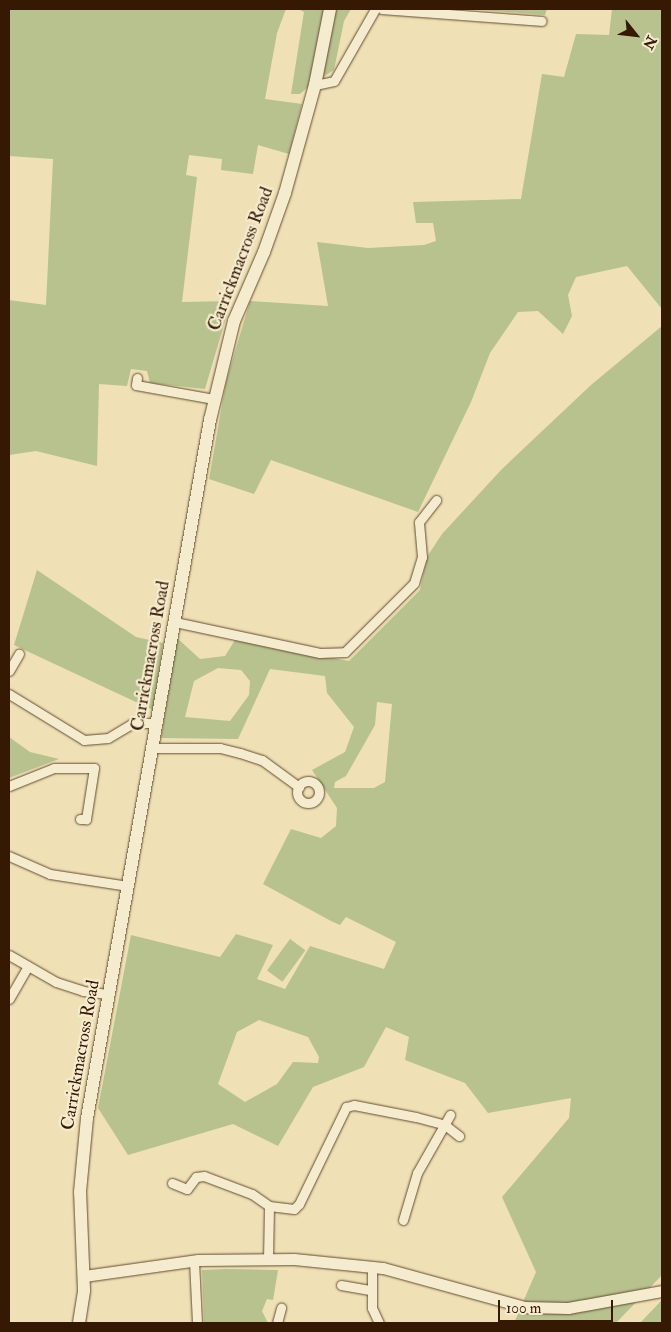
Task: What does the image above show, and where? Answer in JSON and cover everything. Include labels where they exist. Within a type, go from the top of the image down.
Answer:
[{"type":"main road","name":"Carrickmacross Road","points":[[79,1323],[84,1276],[80,1192],[82,1159],[108,994],[214,399],[234,321],[279,213],[314,84],[330,9]]},
{"type":"street","points":[[314,84],[334,81],[375,9]]},
{"type":"street","points":[[382,9],[542,21]]},
{"type":"street","points":[[137,378],[136,385],[214,399]]},
{"type":"street","points":[[175,622],[320,653],[345,652],[414,583],[422,550],[419,522],[436,500]]},
{"type":"street","points":[[9,671],[19,654]]},
{"type":"street","points":[[9,694],[84,740],[108,738],[134,723],[156,724]]},
{"type":"street","points":[[152,748],[220,748],[240,753],[262,760],[299,787]]},
{"type":"street","points":[[9,786],[54,768],[94,768],[86,819],[80,819]]},
{"type":"street","points":[[9,856],[50,874],[128,886]]},
{"type":"street","points":[[9,955],[56,982],[83,991],[108,994]]},
{"type":"street","points":[[9,999],[28,966]]},
{"type":"street","points":[[172,1183],[187,1189],[196,1177],[204,1176],[252,1194],[270,1206],[294,1209],[299,1204],[339,1116],[346,1107],[354,1105],[445,1125],[459,1136]]},
{"type":"street","points":[[403,1220],[417,1173],[450,1115]]},
{"type":"street","points":[[268,1259],[270,1206]]},
{"type":"street","points":[[84,1276],[194,1261],[268,1259],[372,1266],[421,1276],[524,1307],[568,1308],[662,1291]]},
{"type":"street","points":[[194,1261],[197,1323]]},
{"type":"street","points":[[372,1266],[370,1290],[372,1308],[379,1323]]},
{"type":"street","points":[[340,1285],[370,1290]]},
{"type":"street","points":[[277,1323],[281,1308]]},
{"type":"green space","points":[[9,9],[286,9],[277,33],[265,99],[302,104],[289,154],[258,145],[253,174],[221,170],[222,159],[189,155],[186,175],[197,177],[182,302],[231,301],[205,389],[150,383],[147,371],[131,369],[127,386],[99,384],[97,466],[36,451],[9,455],[9,300],[46,305],[53,159],[9,156]]},
{"type":"green space","points":[[298,9],[324,9],[308,87],[300,94],[291,94],[304,12]]},
{"type":"green space","points":[[335,9],[351,9],[344,21],[334,70],[323,77]]},
{"type":"green space","points":[[468,9],[547,9],[545,15]]},
{"type":"green space","points":[[612,9],[662,9],[662,309],[627,266],[576,277],[568,295],[572,316],[563,334],[538,311],[518,312],[490,353],[471,402],[418,512],[271,460],[254,494],[209,479],[226,382],[250,301],[328,306],[317,242],[368,248],[424,245],[436,241],[433,223],[416,223],[413,202],[521,199],[542,74],[564,77],[576,34],[609,35]]},
{"type":"green space","points":[[662,326],[662,1275],[616,1323],[514,1323],[536,1272],[502,1197],[569,1118],[571,1098],[488,1113],[465,1083],[405,1060],[409,1037],[386,1027],[364,1067],[313,1087],[278,1146],[233,1124],[128,1155],[98,1108],[131,935],[220,957],[236,934],[273,945],[257,979],[285,989],[310,946],[384,969],[396,942],[346,917],[340,925],[263,884],[291,829],[321,838],[336,826],[337,808],[312,770],[345,752],[354,727],[327,693],[325,676],[270,669],[238,739],[161,738],[177,638],[200,659],[225,656],[235,640],[349,661],[420,590],[427,557],[442,534],[502,469],[591,385]],"holes":[[[218,668],[241,670],[250,681],[249,695],[230,721],[185,717],[194,681]],[[377,702],[392,704],[385,782],[374,788],[334,788],[335,782],[346,776],[375,725]],[[259,1020],[308,1037],[319,1057],[318,1063],[293,1062],[277,1084],[245,1102],[218,1084],[237,1032]]]},
{"type":"green space","points":[[37,570],[136,637],[163,643],[153,710],[14,645]]},
{"type":"green space","points":[[9,737],[30,752],[59,759],[9,778]]},
{"type":"green space","points":[[290,939],[305,950],[282,982],[267,971]]},
{"type":"green space","points":[[202,1270],[278,1270],[273,1300],[267,1299],[262,1311],[268,1323],[204,1323]]},
{"type":"green space","points":[[662,1300],[662,1323],[640,1323]]}]
